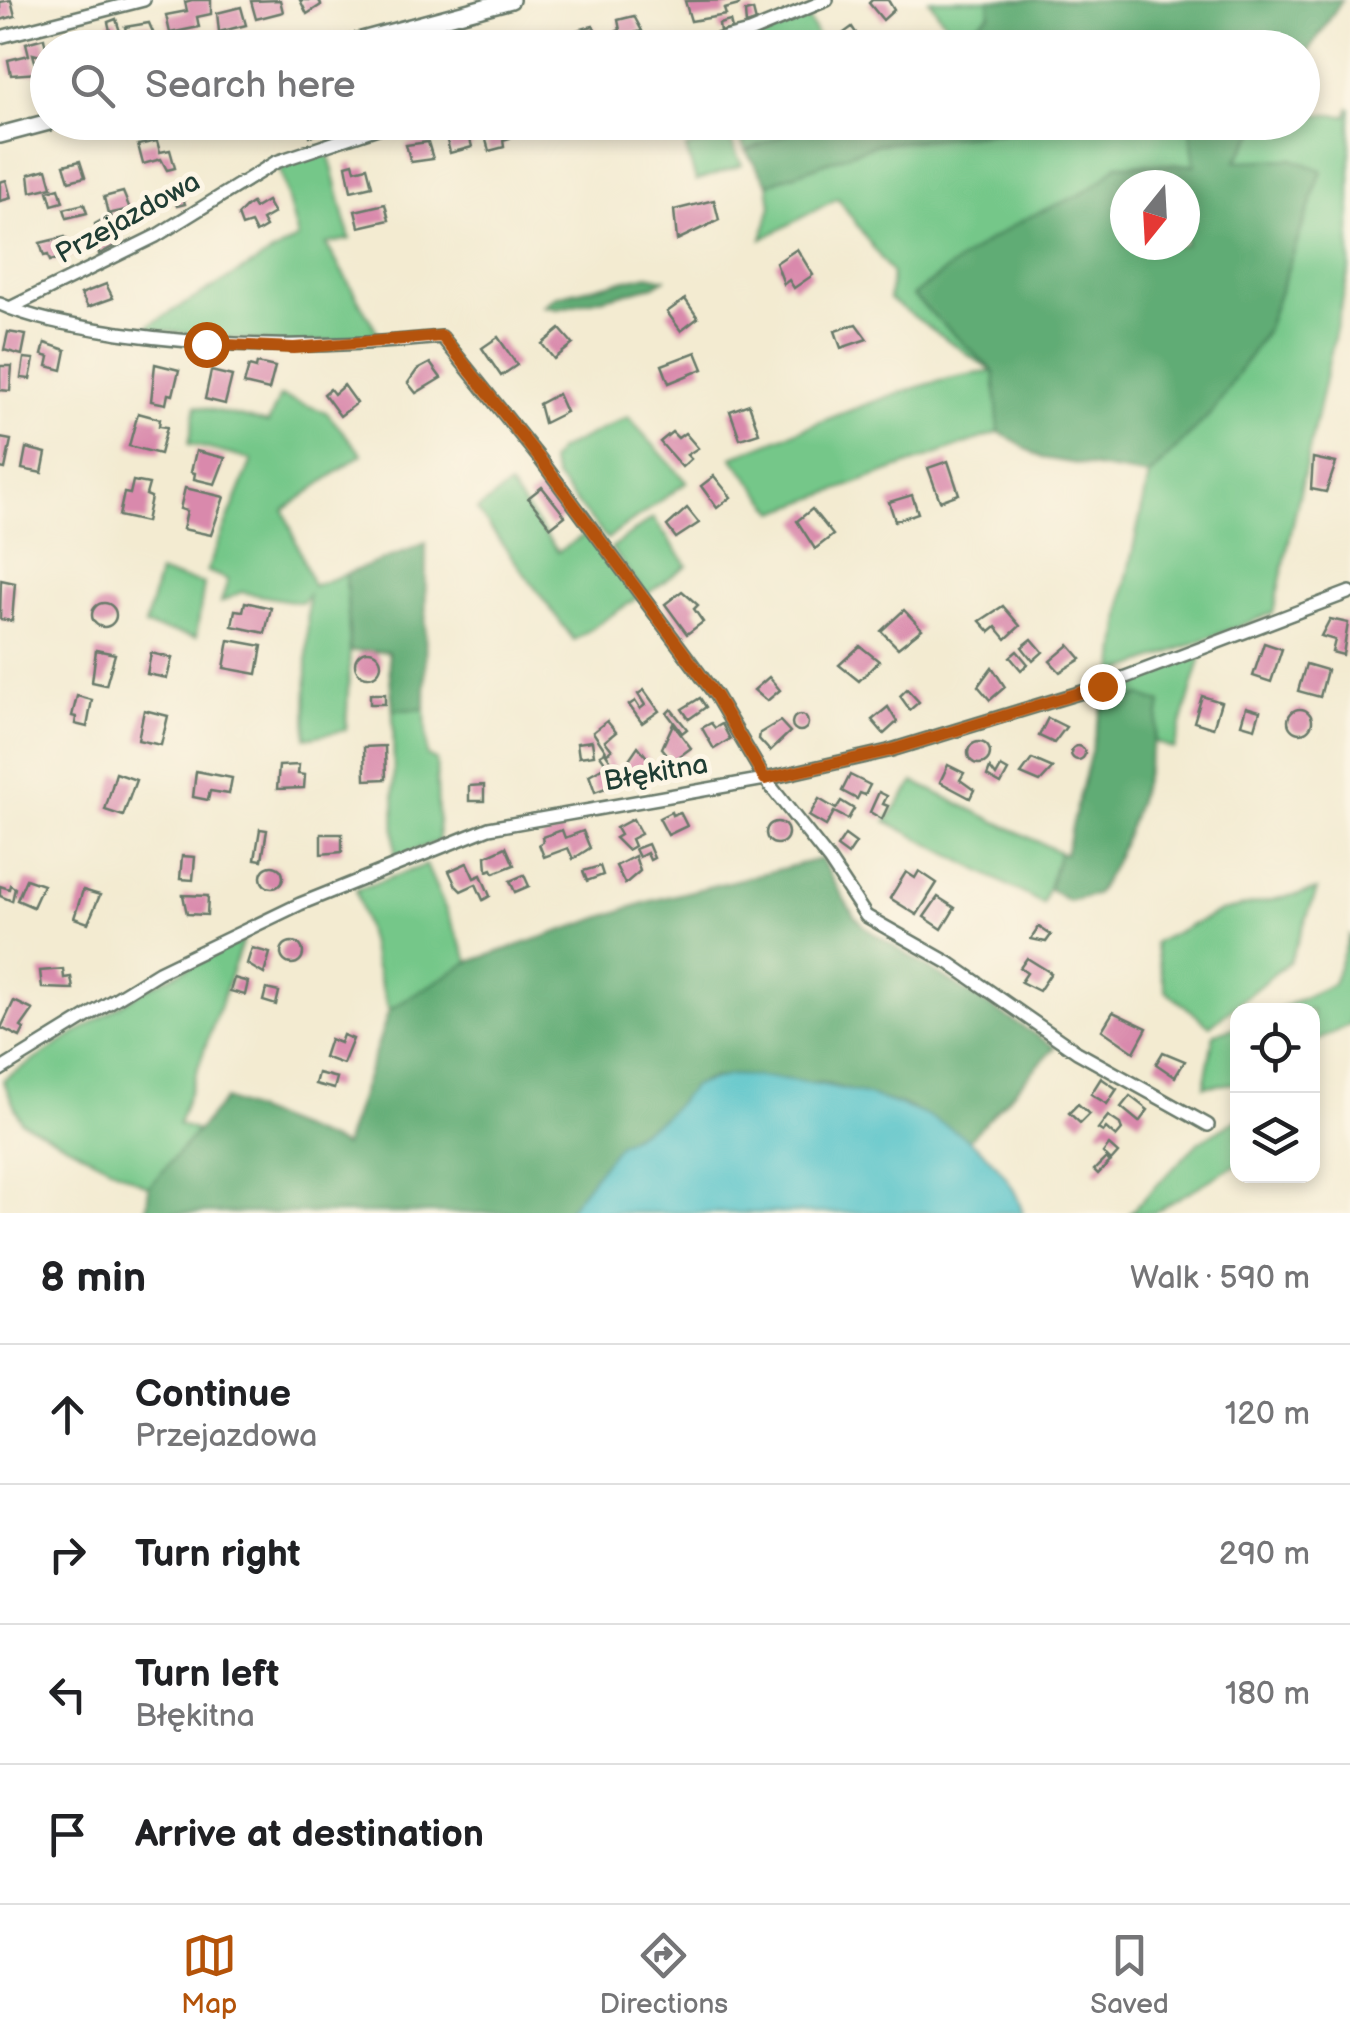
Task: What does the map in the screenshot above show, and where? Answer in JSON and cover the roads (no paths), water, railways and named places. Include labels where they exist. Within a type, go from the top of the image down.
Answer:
[{"type":"street","points":[[0,37],[114,4],[144,0]]},
{"type":"street","points":[[399,30],[511,0]]},
{"type":"street","points":[[754,30],[827,0]]},
{"type":"street","points":[[0,135],[30,127]]},
{"type":"street","name":"Przejazdowa","points":[[5,306],[156,236],[276,162],[342,140]]},
{"type":"street","name":"Przejazdowa","points":[[5,306],[54,323],[194,344],[294,348],[442,336],[540,459],[716,696],[765,779]]},
{"type":"street","name":"Błękitna","points":[[0,1070],[160,972],[300,904],[490,828],[765,779],[888,751],[1102,686],[1350,592]]},
{"type":"street","points":[[765,779],[866,916],[949,963],[1077,1052],[1208,1125]]},
{"type":"water","points":[[730,1075],[812,1083],[856,1092],[942,1123],[978,1147],[1005,1177],[1023,1213],[565,1213],[619,1144],[664,1117],[694,1085]]}]
